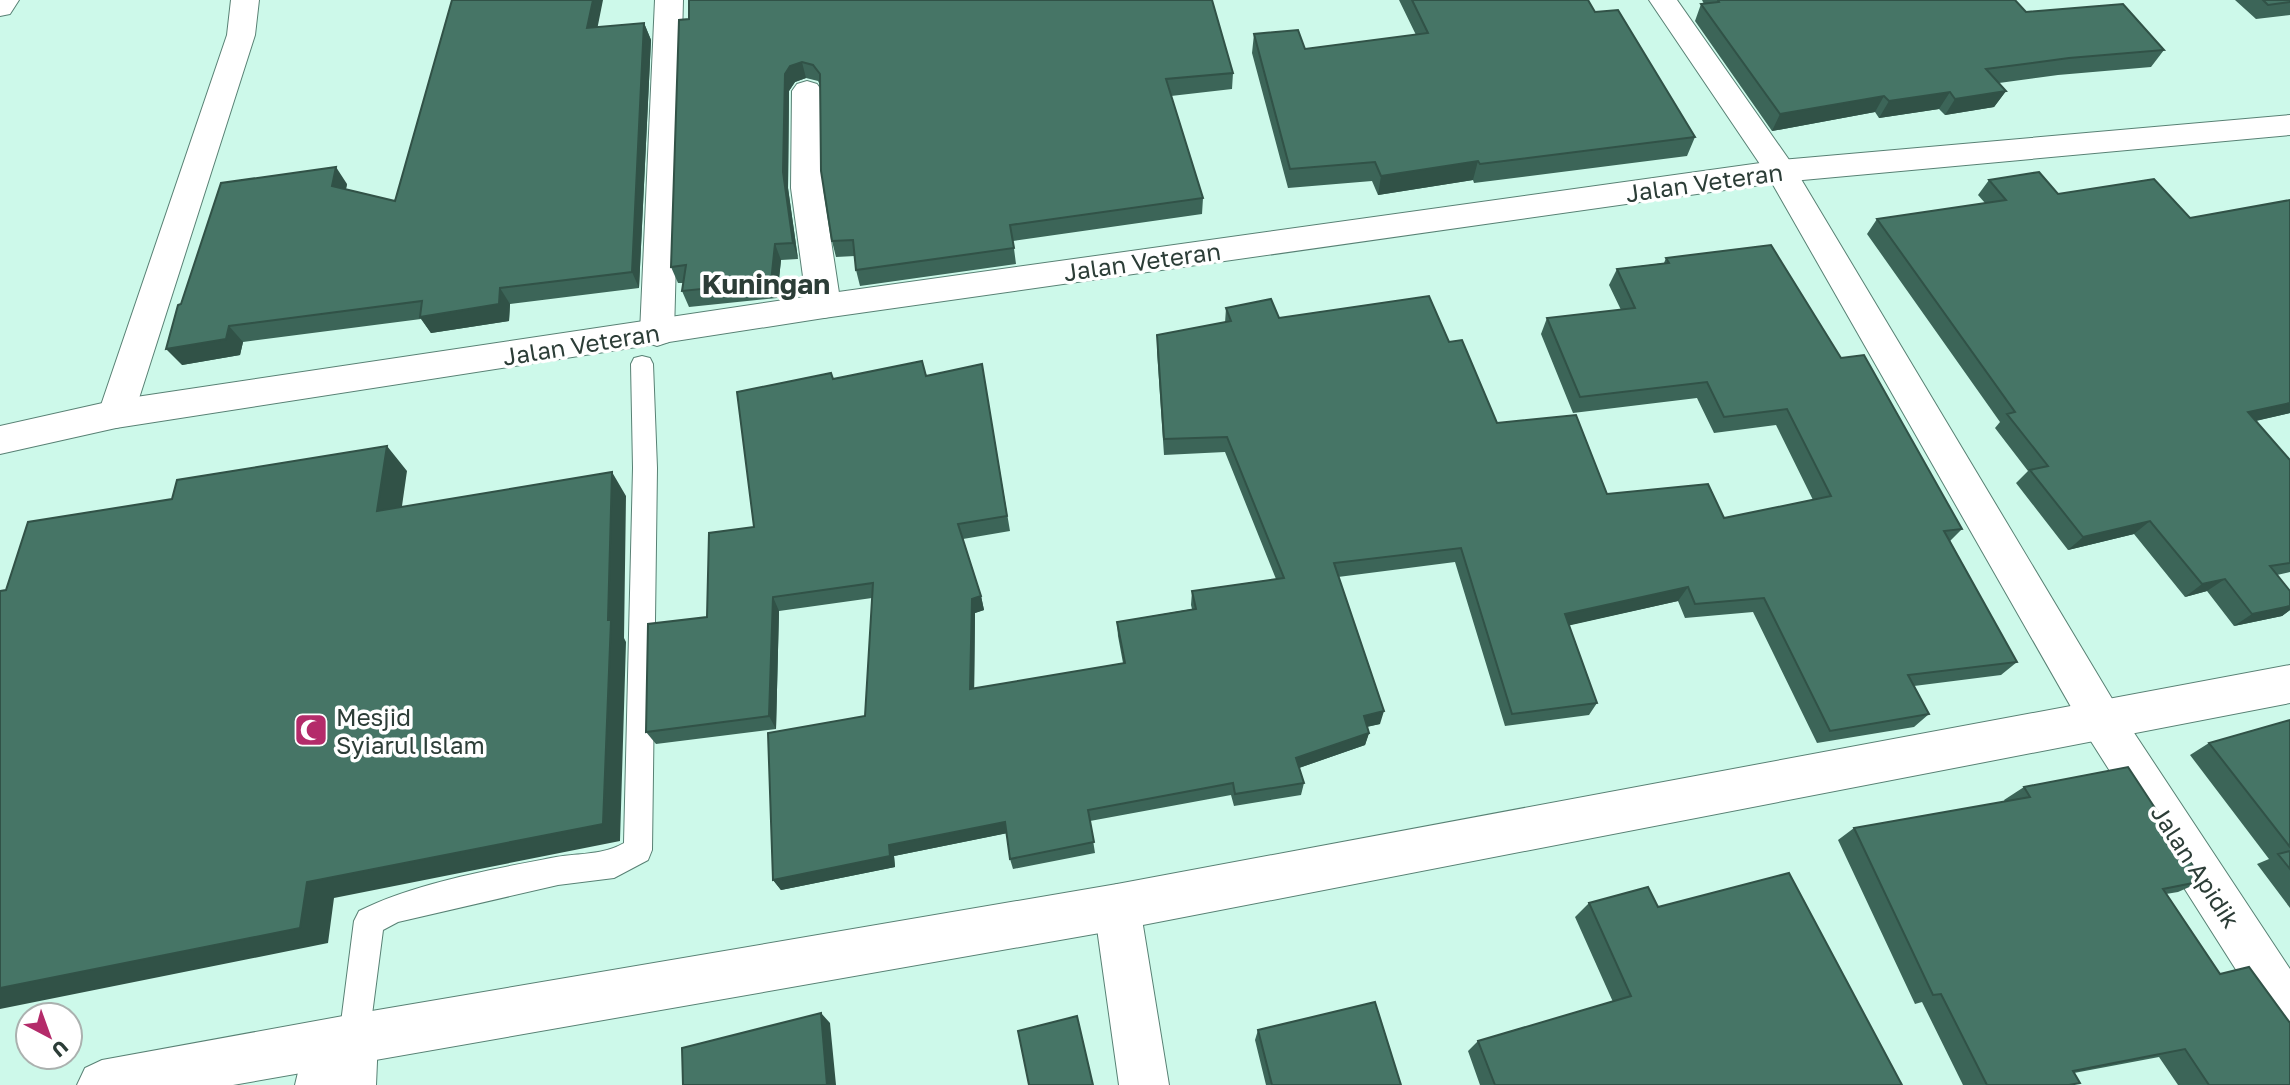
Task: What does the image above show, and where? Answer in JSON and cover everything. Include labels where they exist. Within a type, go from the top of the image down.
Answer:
[{"type":"main road","points":[[0,8],[5,0]]},
{"type":"main road","points":[[116,414],[241,35],[245,0]]},
{"type":"main road","points":[[657,333],[669,0]]},
{"type":"main road","name":"Jalan Apidik","points":[[1664,0],[1781,171],[2102,720],[2290,1011]]},
{"type":"main road","points":[[807,91],[807,188],[824,306]]},
{"type":"main road","name":"Jalan Veteran","points":[[0,440],[116,414],[824,306],[1781,171],[2290,125]]},
{"type":"main road","points":[[102,1085],[328,1056],[2290,684]]},
{"type":"main road","points":[[1117,907],[1144,1085]]},
{"type":"main road","points":[[328,1056],[351,1085]]},
{"type":"lane","points":[[328,1056],[369,921],[395,908],[558,871],[614,864],[638,850],[645,468],[642,364]]},
{"type":"building","points":[[452,0],[593,0],[587,28],[644,23],[632,272],[500,288],[499,304],[420,317],[422,301],[229,326],[226,339],[166,349],[178,305],[181,304],[221,183],[336,167],[332,186],[395,201]]},
{"type":"building","points":[[689,0],[1212,0],[1233,73],[1166,79],[1203,198],[1010,225],[1014,248],[856,270],[853,240],[832,241],[821,171],[820,74],[813,65],[802,62],[790,66],[785,74],[783,172],[793,243],[775,244],[771,282],[682,291],[686,265],[671,267],[679,20],[689,19]]},
{"type":"building","points":[[1412,0],[1588,0],[1595,12],[1618,10],[1695,137],[1480,164],[1478,161],[1381,176],[1375,162],[1290,169],[1254,34],[1298,30],[1305,49],[1428,33]]},
{"type":"building","points":[[1718,0],[2015,0],[2026,12],[2123,4],[2164,50],[2069,58],[1986,69],[2006,91],[1955,99],[1950,92],[1889,101],[1884,96],[1780,114],[1701,4],[1719,2]]},
{"type":"building","points":[[2263,0],[2290,0],[2290,2],[2268,5]]},
{"type":"building","points":[[2039,172],[2058,194],[2154,179],[2190,218],[2290,200],[2290,403],[2248,412],[2290,460],[2290,563],[2270,566],[2290,591],[2290,606],[2252,614],[2225,579],[2202,584],[2150,521],[2083,537],[2030,470],[2048,466],[2007,414],[2015,412],[1877,219],[2006,200],[1989,180]]},
{"type":"building","points":[[1771,245],[1841,358],[1864,355],[1962,529],[1944,531],[2017,662],[1908,675],[1929,714],[1830,731],[1764,598],[1695,604],[1688,587],[1565,614],[1597,703],[1512,714],[1461,548],[1334,563],[1384,711],[1364,716],[1369,733],[1296,758],[1304,783],[1235,794],[1233,783],[1088,810],[1094,842],[1010,859],[1005,822],[889,845],[890,856],[773,880],[768,733],[865,716],[873,583],[773,597],[769,716],[646,732],[648,624],[707,617],[709,533],[754,527],[737,392],[831,373],[833,379],[922,361],[926,376],[982,364],[1007,516],[958,524],[981,596],[972,599],[970,689],[1125,663],[1117,622],[1196,609],[1192,591],[1284,578],[1227,437],[1164,439],[1157,335],[1231,321],[1226,308],[1271,299],[1279,318],[1429,296],[1449,342],[1462,340],[1497,423],[1576,415],[1607,494],[1708,484],[1724,518],[1831,496],[1787,409],[1724,417],[1707,382],[1580,397],[1547,318],[1635,308],[1617,269],[1669,263],[1666,258]]},
{"type":"building","name":"Mesjid Syiarul Islam","points":[[387,446],[377,511],[612,472],[608,620],[611,620],[603,824],[307,882],[300,928],[0,988],[0,591],[6,590],[28,522],[172,499],[177,480]]},
{"type":"building","points":[[2290,720],[2290,847],[2209,743]]},
{"type":"building","points":[[2128,767],[2203,881],[2163,889],[2220,974],[2249,967],[2290,1023],[2290,1085],[2209,1085],[2185,1049],[2073,1071],[2080,1083],[2069,1085],[1987,1085],[1941,994],[1933,995],[1854,828],[2030,797],[2024,787]]},
{"type":"building","points":[[2290,851],[2290,869],[2278,854]]},
{"type":"building","points":[[1789,873],[1902,1085],[1495,1085],[1478,1041],[1631,996],[1589,903],[1648,887],[1658,907]]},
{"type":"building","points":[[1375,1002],[1401,1085],[1272,1085],[1258,1030]]},
{"type":"building","points":[[821,1013],[827,1085],[683,1085],[682,1048]]},
{"type":"building","points":[[1077,1016],[1093,1085],[1029,1085],[1018,1031]]},
{"type":"place","name":"Mesjid Syiarul Islam","points":[[311,730]]},
{"type":"district","name":"Kuningan","points":[[766,283]]}]
